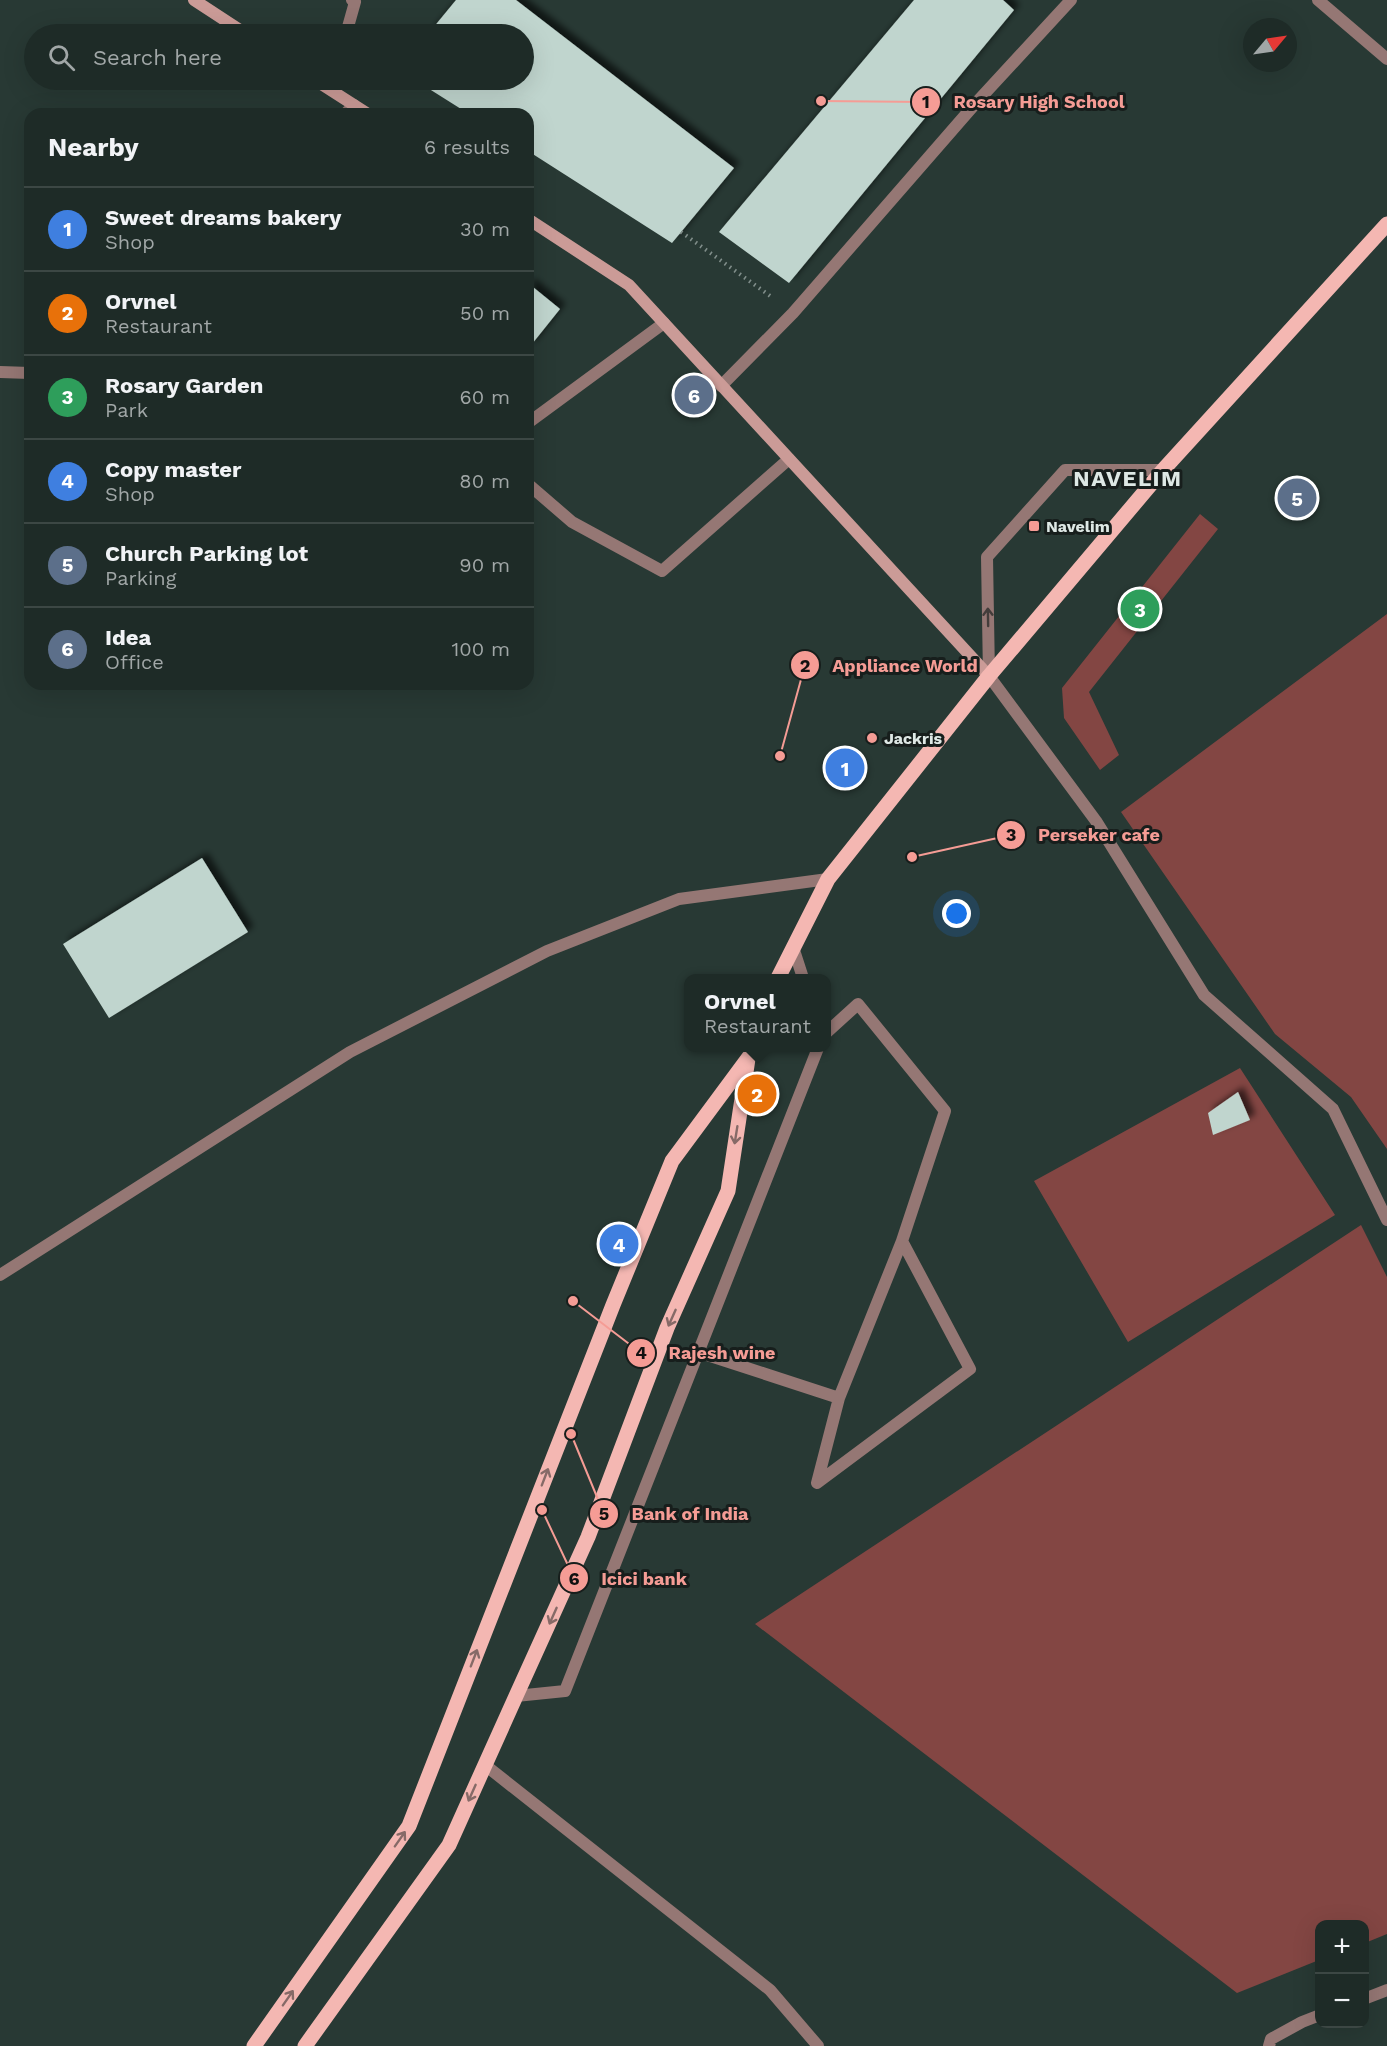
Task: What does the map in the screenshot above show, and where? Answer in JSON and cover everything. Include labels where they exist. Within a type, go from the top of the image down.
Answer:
[{"type":"main road","points":[[780,974],[828,879],[989,676],[1163,470],[1387,224]]},
{"type":"main road","points":[[305,2046],[449,1845],[588,1537],[667,1328],[728,1191],[750,1052]]},
{"type":"main road","points":[[254,2046],[409,1826],[613,1305],[672,1161],[750,1052]]},
{"type":"street","points":[[194,0],[231,24]]},
{"type":"street","points":[[349,24],[355,2],[352,0]]},
{"type":"street","points":[[721,386],[793,313],[975,104],[1071,0]]},
{"type":"street","points":[[1318,0],[1387,58]]},
{"type":"street","points":[[338,90],[359,108]]},
{"type":"street","points":[[351,108],[354,105]]},
{"type":"street","points":[[534,223],[629,285],[989,676],[1096,821],[1204,995],[1333,1109],[1384,1206],[1387,1220]]},
{"type":"street","points":[[534,419],[664,323]]},
{"type":"street","points":[[0,372],[24,373]]},
{"type":"street","points":[[534,489],[572,522],[662,571],[789,459]]},
{"type":"street","points":[[989,676],[987,557],[1065,470],[1163,470]]},
{"type":"street","points":[[0,1275],[350,1052],[547,951],[679,899],[828,879]]},
{"type":"street","points":[[793,947],[802,974]]},
{"type":"street","points":[[831,1028],[858,1004],[945,1111],[902,1241],[839,1398],[818,1483],[970,1369],[902,1241]]},
{"type":"street","points":[[516,1696],[565,1691],[816,1052]]},
{"type":"street","points":[[698,1352],[839,1398]]},
{"type":"street","points":[[485,1765],[770,1990],[818,2046]]},
{"type":"street","points":[[1369,1997],[1387,1990]]},
{"type":"street","points":[[1269,2046],[1272,2039],[1315,2017]]},
{"type":"path","points":[[681,232],[793,313]]},
{"type":"shaded area","points":[[1200,514],[1218,529],[1089,692],[1119,755],[1100,770],[1064,718],[1062,688]]},
{"type":"shaded area","points":[[1387,614],[1387,1149],[1351,1097],[1275,1034],[1121,812]]},
{"type":"shaded area","points":[[1240,1068],[1335,1215],[1128,1342],[1034,1181]]},
{"type":"shaded area","points":[[1361,1225],[1387,1277],[1387,1934],[1369,1941],[1369,1920],[1315,1920],[1315,1962],[1237,1993],[755,1624]]},
{"type":"building","points":[[456,0],[516,0],[734,168],[672,243],[534,155],[534,108],[459,108],[431,90],[534,90],[534,24],[436,24]]},
{"type":"building","points":[[914,0],[1003,0],[1014,10],[789,283],[719,232]]},
{"type":"building","points":[[534,288],[560,309],[534,342]]},
{"type":"building","points":[[202,858],[248,932],[109,1018],[63,944]]},
{"type":"building","points":[[1238,1092],[1250,1120],[1213,1135],[1208,1113]]},
{"type":"place","name":"Rosary High School","points":[[821,101]]},
{"type":"place","name":"Idea","points":[[694,395]]},
{"type":"place","name":"Church Parking lot","points":[[1297,498]]},
{"type":"place","name":"Navelim","points":[[1034,526]]},
{"type":"place","name":"Rosary Garden","points":[[1140,609]]},
{"type":"place","name":"Jackris","points":[[872,738]]},
{"type":"place","name":"Appliance World","points":[[780,756]]},
{"type":"place","name":"Sweet dreams bakery","points":[[845,768]]},
{"type":"place","name":"Perseker cafe","points":[[912,857]]},
{"type":"place","name":"Orvnel","points":[[757,1094]]},
{"type":"place","name":"Copy master","points":[[619,1244]]},
{"type":"place","name":"Rajesh wine","points":[[573,1301]]},
{"type":"place","name":"Bank of India","points":[[571,1434]]},
{"type":"place","name":"Icici bank","points":[[542,1510]]},
{"type":"district","name":"NAVELIM","points":[[1128,478]]}]
